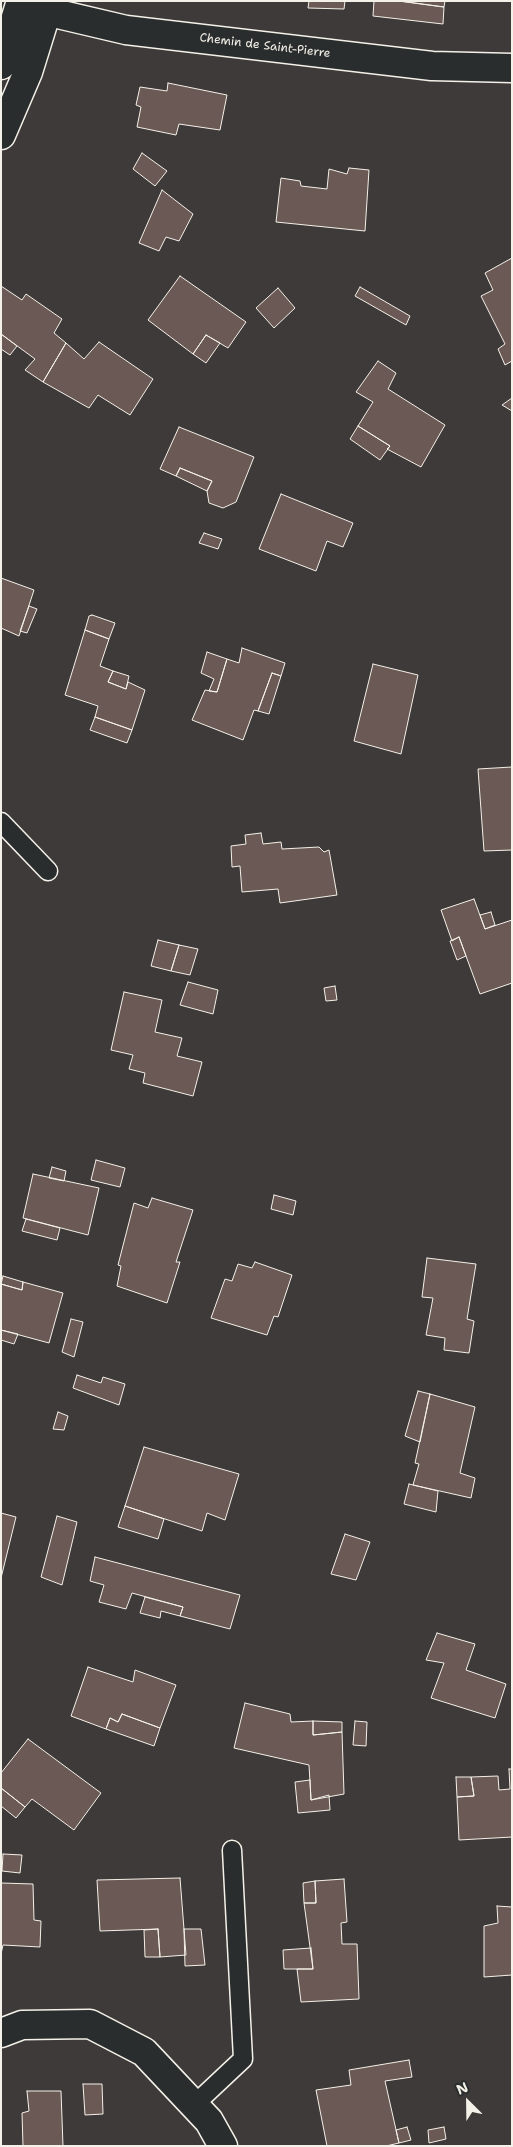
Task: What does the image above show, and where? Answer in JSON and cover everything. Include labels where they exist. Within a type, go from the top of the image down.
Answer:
[{"type":"street","name":"Chemin de Saint-Pierre","points":[[21,3],[49,6],[126,30],[432,66],[512,68]]},
{"type":"street","points":[[1,66],[21,3]]},
{"type":"street","points":[[1,135],[28,72],[49,6]]},
{"type":"street","points":[[1,2033],[22,2025],[90,2024],[144,2052],[209,2121],[223,2146]]},
{"type":"lane","points":[[1,822],[48,871]]},
{"type":"lane","points":[[194,2105],[243,2059],[232,1850]]},
{"type":"building","points":[[309,1],[345,1],[344,9],[308,8]]},
{"type":"building","points":[[374,1],[399,1],[444,7],[443,24],[373,16]]},
{"type":"building","points":[[399,1],[445,1],[444,7]]},
{"type":"building","points":[[168,83],[227,95],[220,130],[179,124],[176,135],[137,127],[141,107],[136,105],[140,87],[167,91]]},
{"type":"building","points":[[142,153],[167,171],[155,186],[133,169]]},
{"type":"building","points":[[349,168],[369,170],[365,231],[276,222],[281,178],[300,181],[301,186],[327,189],[329,169],[347,174]]},
{"type":"building","points":[[162,190],[193,214],[179,241],[166,237],[159,251],[139,243]]},
{"type":"building","points":[[512,258],[512,361],[505,365],[498,349],[505,344],[481,296],[493,290],[485,273]]},
{"type":"building","points":[[180,276],[246,322],[228,348],[206,335],[193,354],[148,320]]},
{"type":"building","points":[[1,286],[22,300],[26,294],[62,319],[54,333],[66,343],[43,382],[25,370],[35,359],[1,334]]},
{"type":"building","points":[[360,287],[410,316],[406,325],[355,296]]},
{"type":"building","points":[[278,288],[295,308],[274,328],[256,308]]},
{"type":"building","points":[[1,334],[17,346],[10,355],[1,349]]},
{"type":"building","points":[[206,335],[220,343],[206,363],[193,354]]},
{"type":"building","points":[[99,342],[153,379],[130,415],[98,395],[89,408],[43,382],[66,343],[84,359]]},
{"type":"building","points":[[378,361],[396,373],[388,389],[445,425],[421,467],[387,449],[390,446],[358,426],[373,402],[356,392]]},
{"type":"building","points":[[512,398],[512,411],[502,405]]},
{"type":"building","points":[[358,426],[390,446],[380,460],[350,439]]},
{"type":"building","points":[[179,427],[254,457],[236,502],[223,508],[209,503],[207,491],[212,481],[180,468],[176,476],[160,469]]},
{"type":"building","points":[[180,468],[212,481],[207,491],[176,476]]},
{"type":"building","points":[[281,494],[353,523],[343,547],[327,541],[316,571],[259,549]]},
{"type":"building","points":[[204,533],[222,539],[218,549],[199,543]]},
{"type":"building","points":[[1,578],[34,590],[19,636],[1,628]]},
{"type":"building","points":[[29,606],[37,609],[27,633],[20,631]]},
{"type":"building","points":[[92,615],[115,623],[109,639],[85,630],[89,616]]},
{"type":"building","points":[[85,630],[109,639],[100,666],[113,671],[108,682],[126,689],[128,682],[145,690],[132,730],[95,717],[98,706],[65,695]]},
{"type":"building","points":[[242,648],[285,663],[281,676],[272,673],[258,711],[254,710],[243,740],[192,720],[205,690],[217,692],[227,659],[239,663]]},
{"type":"building","points":[[207,652],[227,659],[217,692],[209,691],[214,679],[201,673]]},
{"type":"building","points":[[373,664],[418,675],[401,754],[354,741]]},
{"type":"building","points":[[113,671],[129,676],[126,689],[108,682]]},
{"type":"building","points":[[272,673],[281,676],[269,714],[258,711]]},
{"type":"building","points":[[95,717],[132,730],[127,743],[90,730]]},
{"type":"building","points":[[512,767],[512,850],[484,851],[478,769]]},
{"type":"building","points":[[261,833],[263,844],[281,842],[282,849],[319,847],[324,852],[329,850],[337,895],[280,903],[278,889],[242,892],[240,866],[232,867],[231,846],[246,844],[245,835]]},
{"type":"building","points":[[474,899],[485,929],[512,920],[512,983],[480,994],[459,937],[452,941],[441,910]]},
{"type":"building","points":[[491,912],[495,925],[485,929],[480,915]]},
{"type":"building","points":[[459,937],[466,956],[457,960],[450,941]]},
{"type":"building","points":[[158,940],[179,945],[171,971],[151,966]]},
{"type":"building","points":[[179,945],[198,949],[190,975],[171,971]]},
{"type":"building","points":[[188,982],[218,990],[213,1014],[180,1005]]},
{"type":"building","points":[[335,986],[337,1000],[326,1001],[324,988]]},
{"type":"building","points":[[124,992],[162,1000],[155,1032],[182,1038],[177,1056],[202,1062],[193,1096],[143,1083],[145,1073],[129,1069],[133,1055],[111,1050]]},
{"type":"building","points":[[96,1160],[125,1168],[120,1187],[91,1180]]},
{"type":"building","points":[[52,1167],[66,1171],[64,1181],[49,1178]]},
{"type":"building","points":[[33,1174],[99,1188],[88,1235],[23,1218]]},
{"type":"building","points":[[274,1195],[296,1201],[293,1215],[271,1209]]},
{"type":"building","points":[[152,1198],[193,1210],[176,1262],[180,1262],[167,1303],[117,1286],[121,1266],[118,1265],[134,1203],[148,1208]]},
{"type":"building","points":[[26,1219],[60,1228],[57,1240],[22,1231]]},
{"type":"building","points":[[427,1258],[476,1264],[467,1319],[474,1321],[469,1353],[444,1350],[445,1338],[426,1335],[433,1298],[422,1297]]},
{"type":"building","points":[[255,1262],[292,1275],[278,1317],[274,1316],[267,1335],[211,1318],[225,1279],[232,1281],[238,1264],[252,1268]]},
{"type":"building","points":[[3,1276],[23,1282],[22,1290],[1,1284]]},
{"type":"building","points":[[23,1282],[63,1293],[49,1343],[1,1330],[1,1284],[22,1290]]},
{"type":"building","points":[[71,1319],[83,1322],[74,1357],[62,1352]]},
{"type":"building","points":[[1,1330],[18,1334],[14,1344],[1,1340]]},
{"type":"building","points":[[77,1375],[101,1383],[103,1377],[125,1384],[119,1405],[73,1388]]},
{"type":"building","points":[[418,1391],[430,1394],[420,1442],[405,1436]]},
{"type":"building","points":[[430,1394],[475,1407],[460,1473],[475,1478],[471,1498],[413,1485],[419,1464],[415,1463]]},
{"type":"building","points":[[58,1412],[68,1416],[64,1430],[53,1429]]},
{"type":"building","points":[[144,1447],[239,1474],[225,1520],[207,1513],[202,1531],[125,1506]]},
{"type":"building","points":[[409,1484],[438,1491],[436,1512],[404,1504]]},
{"type":"building","points":[[125,1506],[164,1519],[158,1539],[118,1527]]},
{"type":"building","points":[[1,1513],[16,1517],[1,1578]]},
{"type":"building","points":[[57,1516],[77,1522],[62,1585],[41,1577]]},
{"type":"building","points":[[345,1534],[370,1542],[356,1580],[331,1574]]},
{"type":"building","points":[[95,1557],[240,1595],[230,1629],[180,1616],[183,1607],[132,1593],[126,1609],[99,1602],[104,1585],[90,1581]]},
{"type":"building","points":[[145,1597],[183,1607],[180,1616],[161,1611],[160,1618],[140,1613]]},
{"type":"building","points":[[437,1633],[475,1644],[466,1670],[506,1684],[495,1718],[431,1698],[444,1663],[426,1660]]},
{"type":"building","points":[[88,1667],[133,1682],[135,1670],[176,1685],[160,1728],[122,1714],[118,1722],[110,1718],[106,1729],[71,1716]]},
{"type":"building","points":[[245,1703],[290,1714],[291,1722],[313,1721],[313,1735],[342,1732],[344,1794],[311,1800],[309,1765],[234,1748]]},
{"type":"building","points":[[122,1714],[160,1728],[154,1746],[106,1729],[110,1718],[118,1722]]},
{"type":"building","points":[[313,1721],[342,1722],[342,1732],[313,1735]]},
{"type":"building","points":[[355,1721],[367,1722],[366,1746],[353,1745]]},
{"type":"building","points":[[28,1739],[101,1793],[74,1830],[32,1799],[25,1807],[1,1788],[1,1773]]},
{"type":"building","points":[[509,1769],[512,1769],[512,1837],[459,1840],[457,1797],[474,1796],[471,1777],[498,1776],[499,1790],[510,1789]]},
{"type":"building","points":[[456,1777],[471,1777],[474,1796],[457,1797]]},
{"type":"building","points":[[310,1780],[311,1800],[329,1795],[330,1810],[298,1813],[295,1782]]},
{"type":"building","points":[[1,1788],[25,1807],[16,1818],[1,1806]]},
{"type":"building","points":[[3,1854],[22,1855],[20,1873],[2,1871]]},
{"type":"building","points":[[180,1878],[186,1955],[160,1957],[158,1929],[100,1931],[97,1880]]},
{"type":"building","points":[[344,1879],[347,1922],[341,1923],[342,1944],[357,1944],[359,1999],[301,2002],[297,1969],[313,1969],[304,1903],[316,1903],[315,1881]]},
{"type":"building","points":[[315,1881],[316,1903],[304,1903],[303,1883]]},
{"type":"building","points":[[1,1883],[33,1884],[34,1920],[41,1921],[40,1947],[3,1945],[1,1954]]},
{"type":"building","points":[[497,1906],[512,1907],[512,1975],[484,1977],[484,1926],[498,1923]]},
{"type":"building","points":[[158,1929],[160,1957],[145,1957],[144,1930]]},
{"type":"building","points":[[184,1929],[201,1929],[205,1965],[185,1966]]},
{"type":"building","points":[[311,1948],[313,1969],[284,1969],[283,1950]]},
{"type":"building","points":[[409,2060],[412,2077],[385,2081],[399,2143],[386,2146],[327,2146],[316,2090],[351,2085],[349,2070]]},
{"type":"building","points":[[83,2084],[102,2084],[103,2114],[85,2115]]},
{"type":"building","points":[[27,2091],[61,2091],[63,2146],[23,2146],[22,2113],[29,2111]]},
{"type":"building","points":[[407,2127],[411,2140],[399,2143],[396,2130]]},
{"type":"building","points":[[444,2127],[446,2139],[429,2143],[428,2130]]}]
